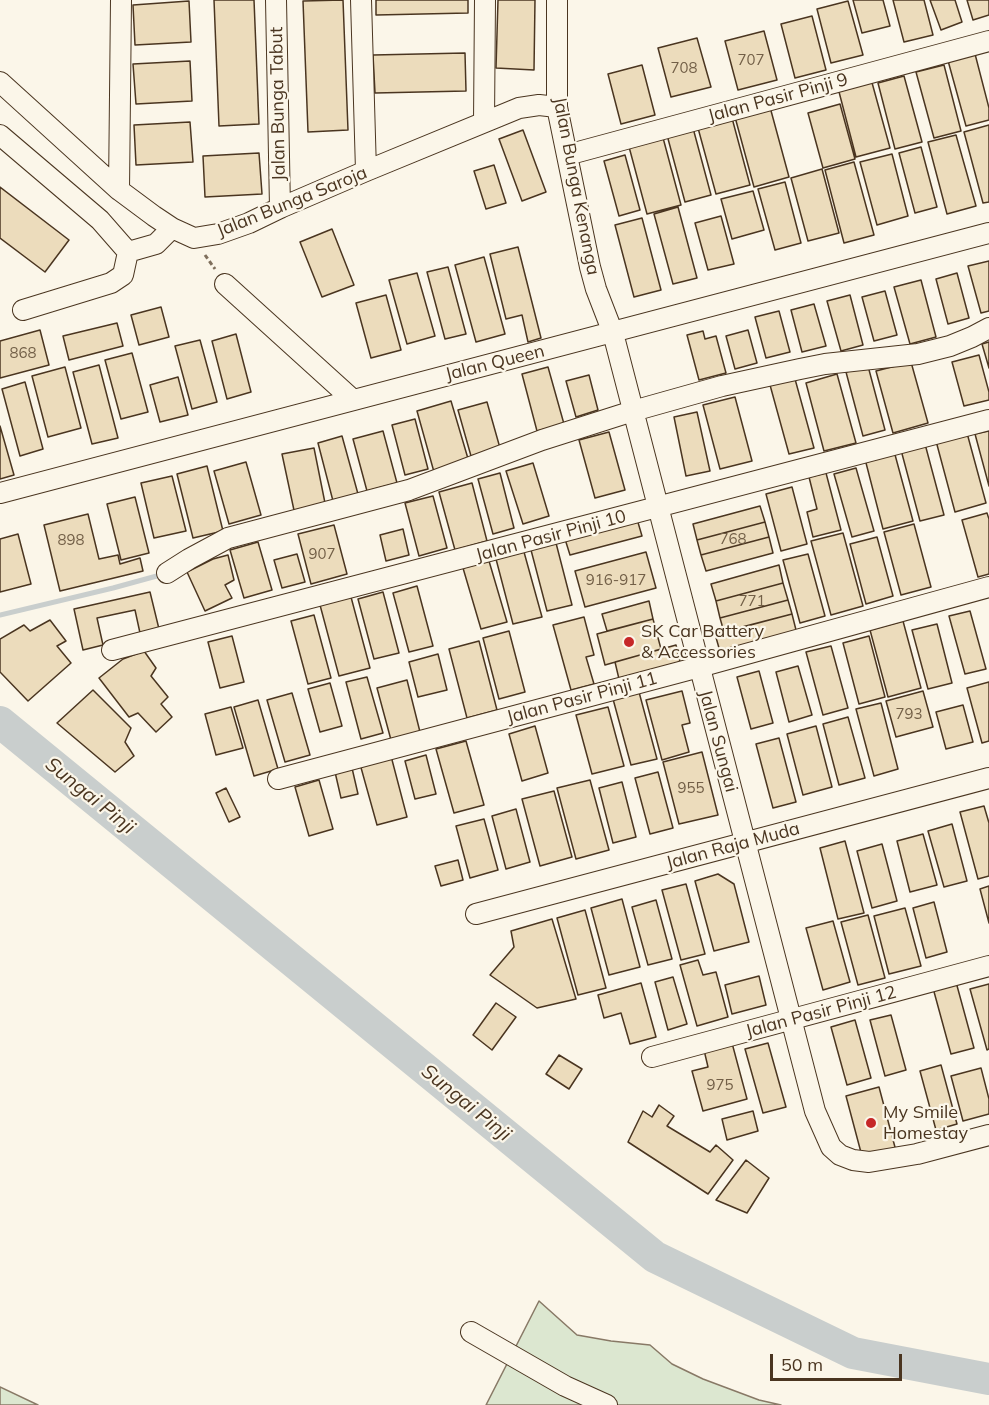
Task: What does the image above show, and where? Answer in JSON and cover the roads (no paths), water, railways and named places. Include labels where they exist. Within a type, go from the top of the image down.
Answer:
[{"type":"street","points":[[119,190],[121,0]]},
{"type":"street","name":"Jalan Bunga Tabut","points":[[276,0],[280,208]]},
{"type":"street","points":[[361,0],[366,171]]},
{"type":"street","points":[[484,122],[485,0]]},
{"type":"street","name":"Jalan Bunga Kenanga","points":[[558,0],[556,107],[596,289],[613,333]]},
{"type":"street","name":"Jalan Pasir Pinji 9","points":[[567,155],[989,41]]},
{"type":"street","name":"Jalan Bunga Saroja","points":[[2,88],[119,190],[172,228],[194,238],[218,234],[249,223],[366,171],[519,108],[539,105],[556,107]]},
{"type":"street","points":[[0,135],[100,220],[128,252]]},
{"type":"street","points":[[128,252],[156,244],[172,228]]},
{"type":"street","name":"Jalan Queen","points":[[0,493],[989,232]]},
{"type":"street","points":[[23,310],[111,283],[123,274],[128,252]]},
{"type":"street","points":[[225,284],[353,400]]},
{"type":"street","points":[[167,573],[228,538],[409,490],[542,440],[633,411],[722,386],[825,364],[918,354],[950,346],[989,328]]},
{"type":"street","name":"Jalan Sungai","points":[[613,333],[815,1111],[831,1147],[840,1155],[853,1160],[869,1162],[917,1154],[989,1135]]},
{"type":"street","name":"Jalan Pasir Pinji 10","points":[[112,650],[989,420]]},
{"type":"street","name":"Jalan Pasir Pinji 11","points":[[278,779],[989,587]]},
{"type":"street","name":"Jalan Raja Muda","points":[[476,914],[989,778]]},
{"type":"street","name":"Jalan Pasir Pinji 12","points":[[652,1057],[989,966]]},
{"type":"street","points":[[471,1332],[565,1386],[607,1405]]},
{"type":"waterway","points":[[0,615],[164,574]]},
{"type":"waterway","name":"Sungai Pinji","points":[[0,722],[655,1257],[853,1353],[989,1379]]},
{"type":"place","name":"SK Car Battery & Accessories","points":[[629,642]]},
{"type":"place","name":"My Smile Homestay","points":[[871,1123]]}]
